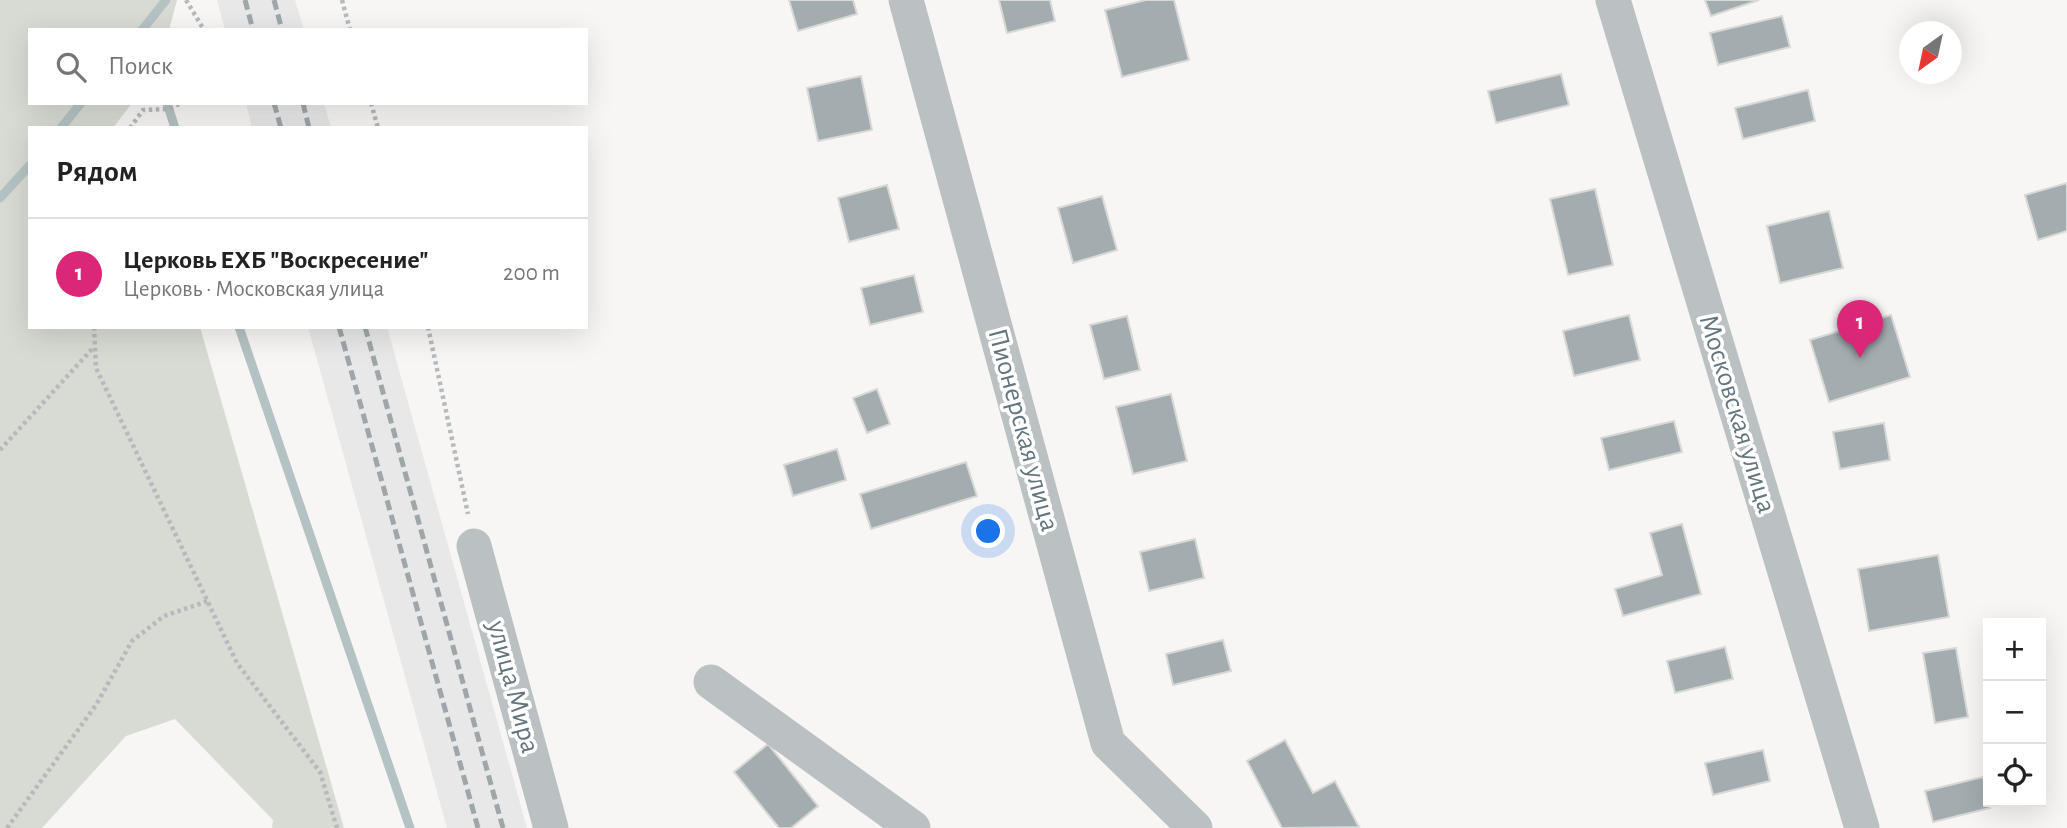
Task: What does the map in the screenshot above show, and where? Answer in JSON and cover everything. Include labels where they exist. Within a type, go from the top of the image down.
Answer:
[{"type":"street","name":"Пионерская улица","points":[[906,0],[1108,743],[1195,828]]},
{"type":"street","name":"Московская улица","points":[[1613,0],[1862,828]]},
{"type":"street","name":"улица Мира","points":[[474,546],[551,828]]},
{"type":"street","points":[[710,682],[913,828]]},
{"type":"path","points":[[186,0],[203,28]]},
{"type":"path","points":[[342,0],[349,28]]},
{"type":"path","points":[[131,126],[143,110],[169,109],[177,105]]},
{"type":"path","points":[[372,105],[377,126]]},
{"type":"path","points":[[94,329],[96,368],[237,663],[320,772],[337,828]]},
{"type":"path","points":[[428,329],[474,546]]},
{"type":"path","points":[[0,450],[93,349]]},
{"type":"path","points":[[7,828],[96,705],[132,641],[164,615],[208,601]]},
{"type":"shaded area","points":[[0,0],[177,0],[170,28],[28,28],[28,105],[130,105],[115,126],[28,126],[28,329],[201,329],[344,828],[272,828],[273,820],[175,719],[126,736],[42,828],[0,828]]},
{"type":"shaded area","points":[[217,0],[295,0],[303,28],[224,28]]},
{"type":"shaded area","points":[[246,105],[325,105],[330,126],[252,126]]},
{"type":"shaded area","points":[[309,329],[388,329],[527,828],[447,828]]},
{"type":"building","points":[[789,0],[853,0],[857,14],[798,31]]},
{"type":"building","points":[[999,0],[1050,0],[1055,21],[1007,33]]},
{"type":"building","points":[[1146,0],[1174,0],[1189,60],[1122,77],[1105,10]]},
{"type":"building","points":[[1705,0],[1759,0],[1711,16]]},
{"type":"building","points":[[1782,16],[1790,47],[1718,65],[1710,33]]},
{"type":"building","points":[[1561,74],[1569,105],[1496,123],[1488,91]]},
{"type":"building","points":[[861,76],[872,130],[818,141],[807,88]]},
{"type":"building","points":[[1808,90],[1815,121],[1743,139],[1735,108]]},
{"type":"building","points":[[2067,183],[2067,231],[2038,240],[2025,195]]},
{"type":"building","points":[[887,185],[899,229],[849,242],[838,198]]},
{"type":"building","points":[[1595,189],[1613,265],[1568,275],[1550,199]]},
{"type":"building","points":[[1102,196],[1117,250],[1073,263],[1058,208]]},
{"type":"building","points":[[1829,211],[1843,268],[1780,283],[1767,226]]},
{"type":"building","points":[[914,275],[923,312],[870,325],[861,288]]},
{"type":"building","points":[[1629,315],[1640,360],[1574,376],[1563,331]]},
{"type":"building","points":[[1891,315],[1910,377],[1829,402],[1810,340]]},
{"type":"building","points":[[1127,316],[1140,370],[1104,379],[1090,325]]},
{"type":"building","points":[[877,389],[890,424],[867,433],[853,398]]},
{"type":"building","points":[[1171,394],[1187,461],[1133,474],[1116,407]]},
{"type":"building","points":[[1674,421],[1682,452],[1609,470],[1601,438]]},
{"type":"building","points":[[1884,423],[1890,460],[1840,469],[1833,432]]},
{"type":"building","points":[[837,449],[846,480],[793,496],[784,465]]},
{"type":"building","points":[[966,462],[977,496],[871,529],[860,494]]},
{"type":"building","points":[[1682,524],[1701,594],[1623,616],[1615,589],[1662,575],[1650,533]]},
{"type":"building","points":[[1195,539],[1204,578],[1149,591],[1140,552]]},
{"type":"building","points":[[1938,555],[1949,617],[1869,631],[1858,569]]},
{"type":"building","points":[[1223,640],[1231,671],[1173,685],[1166,654]]},
{"type":"building","points":[[1725,647],[1733,679],[1675,693],[1667,661]]},
{"type":"building","points":[[1956,648],[1968,717],[1935,723],[1923,653]]},
{"type":"building","points":[[1285,740],[1313,793],[1335,781],[1359,827],[1282,828],[1247,761]]},
{"type":"building","points":[[768,744],[818,806],[791,828],[779,828],[734,772]]},
{"type":"building","points":[[1763,750],[1770,781],[1713,795],[1705,763]]},
{"type":"building","points":[[1983,777],[1983,807],[1990,808],[1933,822],[1925,791]]},
{"type":"waterway","points":[[144,28],[166,0]]},
{"type":"waterway","points":[[63,126],[79,105]]},
{"type":"waterway","points":[[168,105],[174,126]]},
{"type":"waterway","points":[[0,198],[28,167]]},
{"type":"waterway","points":[[240,329],[410,828]]},
{"type":"railway","points":[[245,0],[252,28]]},
{"type":"railway","points":[[274,0],[281,28]]},
{"type":"railway","points":[[275,105],[280,126]]},
{"type":"railway","points":[[303,105],[309,126]]},
{"type":"railway","points":[[340,329],[478,828]]},
{"type":"railway","points":[[366,329],[503,828]]},
{"type":"place","name":"Церковь ЕХБ \"Воскресение\"","points":[[1860,358]]}]
